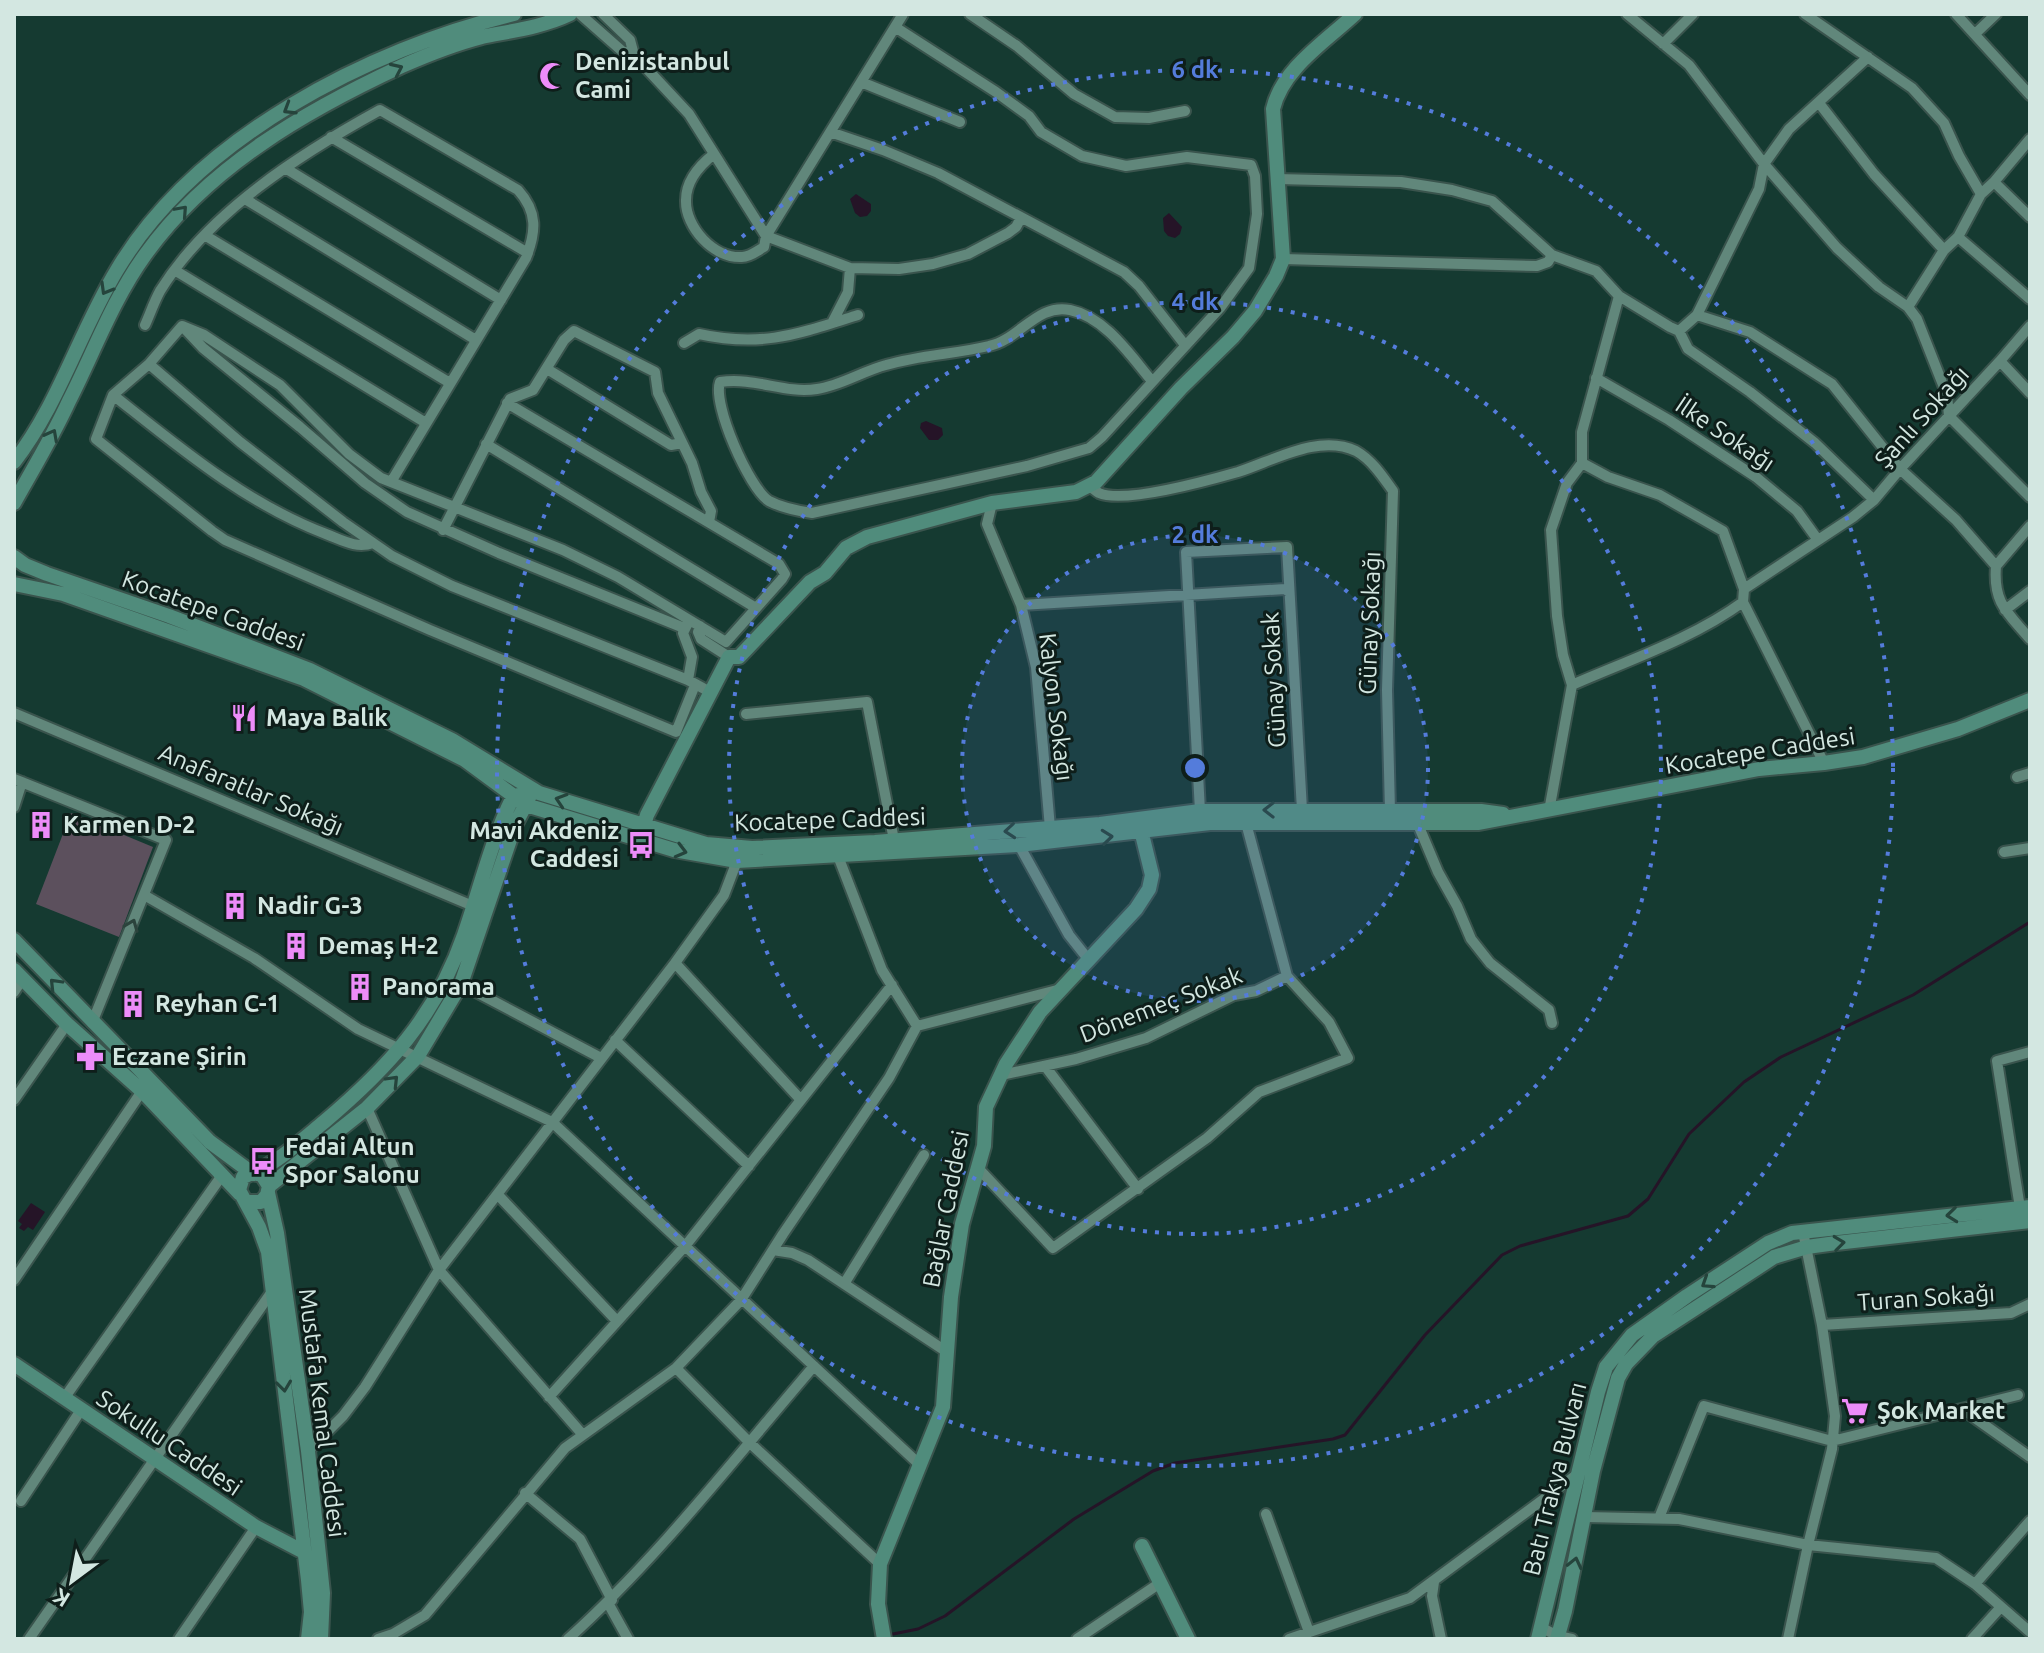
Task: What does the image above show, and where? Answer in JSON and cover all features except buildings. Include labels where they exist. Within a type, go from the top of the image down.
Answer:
[{"type":"main road","points":[[14,462],[46,417],[87,325],[122,261],[157,216],[191,180],[241,139],[344,77],[440,34],[514,14]]},
{"type":"main road","points":[[14,503],[64,412],[125,286],[161,235],[198,194],[264,142],[313,111],[405,65],[477,38],[570,14]]},
{"type":"main road","points":[[642,832],[729,657],[739,657],[810,582],[837,561],[846,548],[867,537],[992,503],[1076,492],[1089,486],[1240,329],[1255,311],[1283,259],[1273,109],[1276,95],[1299,66],[1355,14]]},
{"type":"main road","name":"Kocatepe Caddesi","points":[[14,557],[47,574],[310,670],[452,740],[533,789],[693,855],[737,861],[1019,845],[1140,826],[1200,811],[1481,811],[1515,815]]},
{"type":"main road","name":"Kocatepe Caddesi","points":[[14,584],[63,594],[304,679],[465,760],[519,801],[642,832],[731,848],[1050,828],[1246,823],[1479,823],[1759,769],[1863,757],[1932,737],[2030,700]]},
{"type":"main road","name":"Kocatepe Caddesi","points":[[2006,709],[2030,689]]},
{"type":"main road","points":[[519,801],[515,825],[461,984],[418,1056],[367,1108],[268,1189],[261,1202],[243,1198],[240,1180],[279,1160],[355,1096],[402,1048],[439,991],[519,801],[533,789]]},
{"type":"main road","name":"Bağlar Caddesi","points":[[884,1639],[880,1616],[880,1564],[943,1407],[951,1297],[962,1224],[984,1146],[986,1107],[1001,1075],[1040,1012],[1136,909],[1149,889],[1152,875],[1140,826]]},
{"type":"main road","points":[[14,940],[210,1142],[265,1178],[268,1189]]},
{"type":"main road","name":"Mustafa Kemal Caddesi","points":[[17,981],[142,1091],[223,1174],[243,1198],[264,1238],[310,1597],[308,1639]]},
{"type":"main road","name":"Mustafa Kemal Caddesi","points":[[268,1189],[308,1451],[323,1593],[321,1639]]},
{"type":"main road","name":"Batı Trakya Bulvarı","points":[[1540,1633],[1598,1392],[1606,1367],[1632,1335],[1768,1243],[1792,1233],[2025,1207]]},
{"type":"main road","name":"Batı Trakya Bulvarı","points":[[1562,1638],[1593,1471],[1618,1378],[1635,1352],[1653,1336],[1774,1257],[1807,1247],[2030,1221]]},
{"type":"main road","name":"Sokullu Caddesi","points":[[14,1364],[256,1527],[304,1552]]},
{"type":"main road","points":[[1142,1546],[1188,1639]]},
{"type":"street","points":[[580,14],[622,51],[634,55]]},
{"type":"street","points":[[603,14],[630,40],[634,55],[689,114],[766,236],[850,268],[899,269],[956,257],[1008,233],[1021,218]]},
{"type":"street","points":[[714,154],[700,165],[691,180],[686,199],[688,216],[698,234],[710,246],[723,254],[742,257],[764,247],[766,236],[903,14]]},
{"type":"street","points":[[970,14],[1017,46],[1074,94],[1115,117],[1149,118],[1185,111]]},
{"type":"street","points":[[1627,14],[1689,65],[1764,164],[1837,248],[1879,287],[1908,307],[1917,319],[1947,395],[1949,416],[2030,497]]},
{"type":"street","points":[[1663,44],[1693,14]]},
{"type":"street","points":[[1805,14],[1912,88],[1944,123],[1981,194]]},
{"type":"street","points":[[1956,14],[2030,95]]},
{"type":"street","points":[[1976,33],[1996,14]]},
{"type":"street","points":[[895,27],[1029,116],[1041,132],[1082,156],[1126,166],[1187,157],[1251,165],[1255,176],[1257,214],[1249,268],[1220,308],[1102,437],[1089,448],[1027,466],[812,513],[769,501],[755,485],[725,419],[717,389],[720,382],[756,381],[791,390],[832,387],[850,377],[901,361],[992,346],[1016,334],[1040,314],[1067,309],[1097,322],[1152,381]]},
{"type":"street","points":[[1679,331],[1697,315],[1759,189],[1764,164],[1789,129],[1868,57]]},
{"type":"street","points":[[861,82],[960,122]]},
{"type":"street","points":[[1819,103],[1874,174],[1944,250]]},
{"type":"street","points":[[145,325],[160,291],[206,236],[245,199],[331,137],[380,110],[518,190],[532,211],[535,225],[528,253],[391,482]]},
{"type":"street","points":[[830,132],[938,173],[1124,272],[1139,286],[1185,345]]},
{"type":"street","points":[[331,137],[528,253]]},
{"type":"street","points":[[1908,307],[1944,250],[1958,237],[1981,194],[2030,139]]},
{"type":"street","points":[[285,168],[501,300]]},
{"type":"street","points":[[1277,179],[1401,182],[1452,190],[1492,201],[1552,255],[1596,271],[1619,296],[1679,331],[1688,349],[1815,443],[1874,500]]},
{"type":"street","points":[[1994,182],[2030,217]]},
{"type":"street","points":[[245,199],[476,340]]},
{"type":"street","points":[[206,236],[450,383]]},
{"type":"street","points":[[1958,237],[2030,299]]},
{"type":"street","points":[[1283,259],[1537,266],[1548,262],[1552,255]]},
{"type":"street","points":[[832,323],[848,292],[850,268]]},
{"type":"street","points":[[176,271],[426,423]]},
{"type":"street","points":[[1549,811],[1572,685],[1563,655],[1557,616],[1551,530],[1567,483],[1582,463],[1582,432],[1619,296]]},
{"type":"street","points":[[684,343],[699,334],[739,341],[765,341],[858,315]]},
{"type":"street","points":[[1697,315],[1750,332],[1832,384],[1900,469],[1956,520],[1996,566]]},
{"type":"street","points":[[182,326],[149,364],[113,395],[96,439],[225,540],[444,636],[676,732],[691,683],[692,657],[683,633],[691,625]]},
{"type":"street","points":[[182,326],[204,335],[280,385],[349,454],[381,478],[563,550],[618,577],[691,625],[701,639],[729,657]]},
{"type":"street","points":[[182,326],[203,348],[365,483],[407,512],[443,530],[691,625],[726,642],[782,579],[785,574],[783,569],[507,403]]},
{"type":"street","name":"Şanlı Sokağı","points":[[1744,589],[1874,500],[2030,326]]},
{"type":"street","points":[[443,530],[507,403],[515,396],[533,390],[564,340],[574,331],[655,372],[658,393],[711,511],[709,522]]},
{"type":"street","points":[[2000,361],[2030,393]]},
{"type":"street","points":[[149,364],[240,442],[392,556],[452,586],[710,692]]},
{"type":"street","points":[[547,369],[671,445],[682,443]]},
{"type":"street","name":"İlke Sokağı","points":[[1596,378],[1669,420],[1756,477],[1797,511],[1818,540]]},
{"type":"street","points":[[113,395],[231,486],[291,521],[363,547],[373,543]]},
{"type":"street","points":[[486,444],[756,608]]},
{"type":"street","name":"Günay Sokağı","points":[[1089,486],[1098,493],[1114,496],[1154,492],[1235,473],[1311,447],[1331,445],[1356,451],[1377,469],[1393,491],[1387,690],[1390,811]]},
{"type":"street","points":[[1582,463],[1608,477],[1660,495],[1723,531],[1744,589],[1743,602],[1824,763]]},
{"type":"street","name":"Kalyon Sokağı","points":[[992,503],[987,524],[1021,605],[1036,667],[1050,828]]},
{"type":"street","points":[[2030,526],[1996,566],[1994,589],[2005,610],[2030,639]]},
{"type":"street","name":"Günay Sokak","points":[[1189,595],[1186,552],[1287,547],[1302,810]]},
{"type":"street","points":[[1021,605],[1285,589],[1289,592]]},
{"type":"street","points":[[2005,610],[2030,591]]},
{"type":"street","points":[[1189,595],[1200,811]]},
{"type":"street","points":[[1572,685],[1648,654],[1727,614],[1743,602]]},
{"type":"street","points":[[746,714],[867,702],[894,840]]},
{"type":"street","name":"Anafaratlar Sokağı","points":[[14,713],[473,906]]},
{"type":"street","points":[[2017,777],[2030,773]]},
{"type":"street","points":[[14,807],[18,780],[166,840],[92,1023]]},
{"type":"street","points":[[1417,822],[1471,939],[1490,963],[1549,1010],[1552,1023]]},
{"type":"street","points":[[978,1168],[1053,1248],[1207,1138],[1259,1092],[1348,1058],[1329,1022],[1287,976],[1246,823]]},
{"type":"street","points":[[1019,845],[1069,935],[1088,959]]},
{"type":"street","points":[[2004,852],[2030,848]]},
{"type":"street","points":[[838,856],[882,970],[917,1026]]},
{"type":"street","points":[[308,1451],[343,1416],[365,1387],[439,1270],[499,1196],[675,963],[724,895],[737,861]]},
{"type":"street","points":[[144,895],[254,958],[358,1029],[552,1122],[920,1465]]},
{"type":"street","points":[[675,963],[801,1100]]},
{"type":"street","name":"Dönemeç Sokak","points":[[1001,1075],[1146,1038],[1234,995],[1256,991],[1287,976]]},
{"type":"street","points":[[461,984],[601,1058]]},
{"type":"street","points":[[549,1397],[686,1245],[892,985]]},
{"type":"street","points":[[378,1639],[425,1615],[565,1448],[676,1368],[741,1300],[889,1078],[917,1026],[1061,989]]},
{"type":"street","points":[[14,1100],[67,1024]]},
{"type":"street","points":[[615,1040],[749,1166]]},
{"type":"street","points":[[2025,1207],[1997,1061],[2030,1052]]},
{"type":"street","points":[[1045,1066],[1138,1189]]},
{"type":"street","points":[[14,1280],[142,1091]]},
{"type":"street","points":[[367,1108],[439,1270],[583,1435]]},
{"type":"street","points":[[844,1284],[924,1155]]},
{"type":"street","points":[[65,1397],[223,1174]]},
{"type":"street","points":[[499,1196],[616,1320]]},
{"type":"street","points":[[2030,1221],[2030,1228]]},
{"type":"street","points":[[1788,1639],[1835,1416],[1822,1325],[1803,1232]]},
{"type":"street","points":[[773,1250],[808,1260],[947,1352]]},
{"type":"street","points":[[29,1639],[273,1290]]},
{"type":"street","name":"Turan Sokağı","points":[[1822,1325],[2011,1313],[2030,1304]]},
{"type":"street","points":[[568,1639],[610,1602],[656,1553],[814,1366]]},
{"type":"street","points":[[676,1368],[749,1442],[880,1564]]},
{"type":"street","points":[[1659,1518],[1704,1406],[1832,1441],[2018,1395]]},
{"type":"street","points":[[1962,1409],[2030,1457]]},
{"type":"street","points":[[21,1501],[81,1410]]},
{"type":"street","points":[[1289,1639],[1410,1598],[1579,1473]]},
{"type":"street","points":[[525,1493],[580,1539],[628,1639]]},
{"type":"street","points":[[1266,1514],[1309,1632]]},
{"type":"street","points":[[1585,1517],[1679,1519],[1808,1545],[1936,1558],[1975,1584],[2030,1632]]},
{"type":"street","points":[[1975,1584],[2030,1521]]},
{"type":"street","points":[[179,1639],[256,1527]]},
{"type":"street","points":[[1434,1582],[1432,1596],[1441,1639]]},
{"type":"street","points":[[1077,1639],[1160,1583]]},
{"type":"street","points":[[1972,1639],[2000,1608]]},
{"type":"street","points":[[1540,1633],[1562,1638]]},
{"type":"shaded area","points":[[856,194],[871,204],[867,216],[860,217],[855,213],[850,199]]},
{"type":"shaded area","points":[[1169,213],[1182,227],[1175,238],[1164,231],[1163,218]]},
{"type":"shaded area","points":[[926,421],[942,428],[943,435],[938,440],[929,440],[920,428],[921,423]]},
{"type":"shaded area","points":[[71,813],[153,847],[119,937],[36,904]]},
{"type":"shaded area","points":[[31,1203],[45,1212],[33,1230],[28,1227],[24,1231],[19,1228],[22,1224],[18,1221]]},
{"type":"waterway","points":[[888,1635],[918,1629],[945,1616],[1074,1519],[1153,1471],[1175,1463],[1345,1435],[1425,1335],[1502,1255],[1520,1246],[1628,1216],[1648,1199],[1689,1134],[1744,1082],[1781,1057],[1913,995],[2030,922]]},
{"type":"place","name":"Denizistanbul Cami","points":[[553,76]]},
{"type":"place","name":"Maya Balık","points":[[244,718]]},
{"type":"place","name":"Karmen D-2","points":[[41,825]]},
{"type":"place","name":"Mavi Akdeniz Caddesi","points":[[641,845]]},
{"type":"place","name":"Nadir G-3","points":[[235,906]]},
{"type":"place","name":"Demaş H-2","points":[[296,946]]},
{"type":"place","name":"Panorama","points":[[360,987]]},
{"type":"place","name":"Reyhan C-1","points":[[133,1004]]},
{"type":"place","name":"Eczane Şirin","points":[[90,1057]]},
{"type":"place","name":"Fedai Altun Spor Salonu","points":[[263,1161]]},
{"type":"place","name":"Şok Market","points":[[1855,1411]]}]
